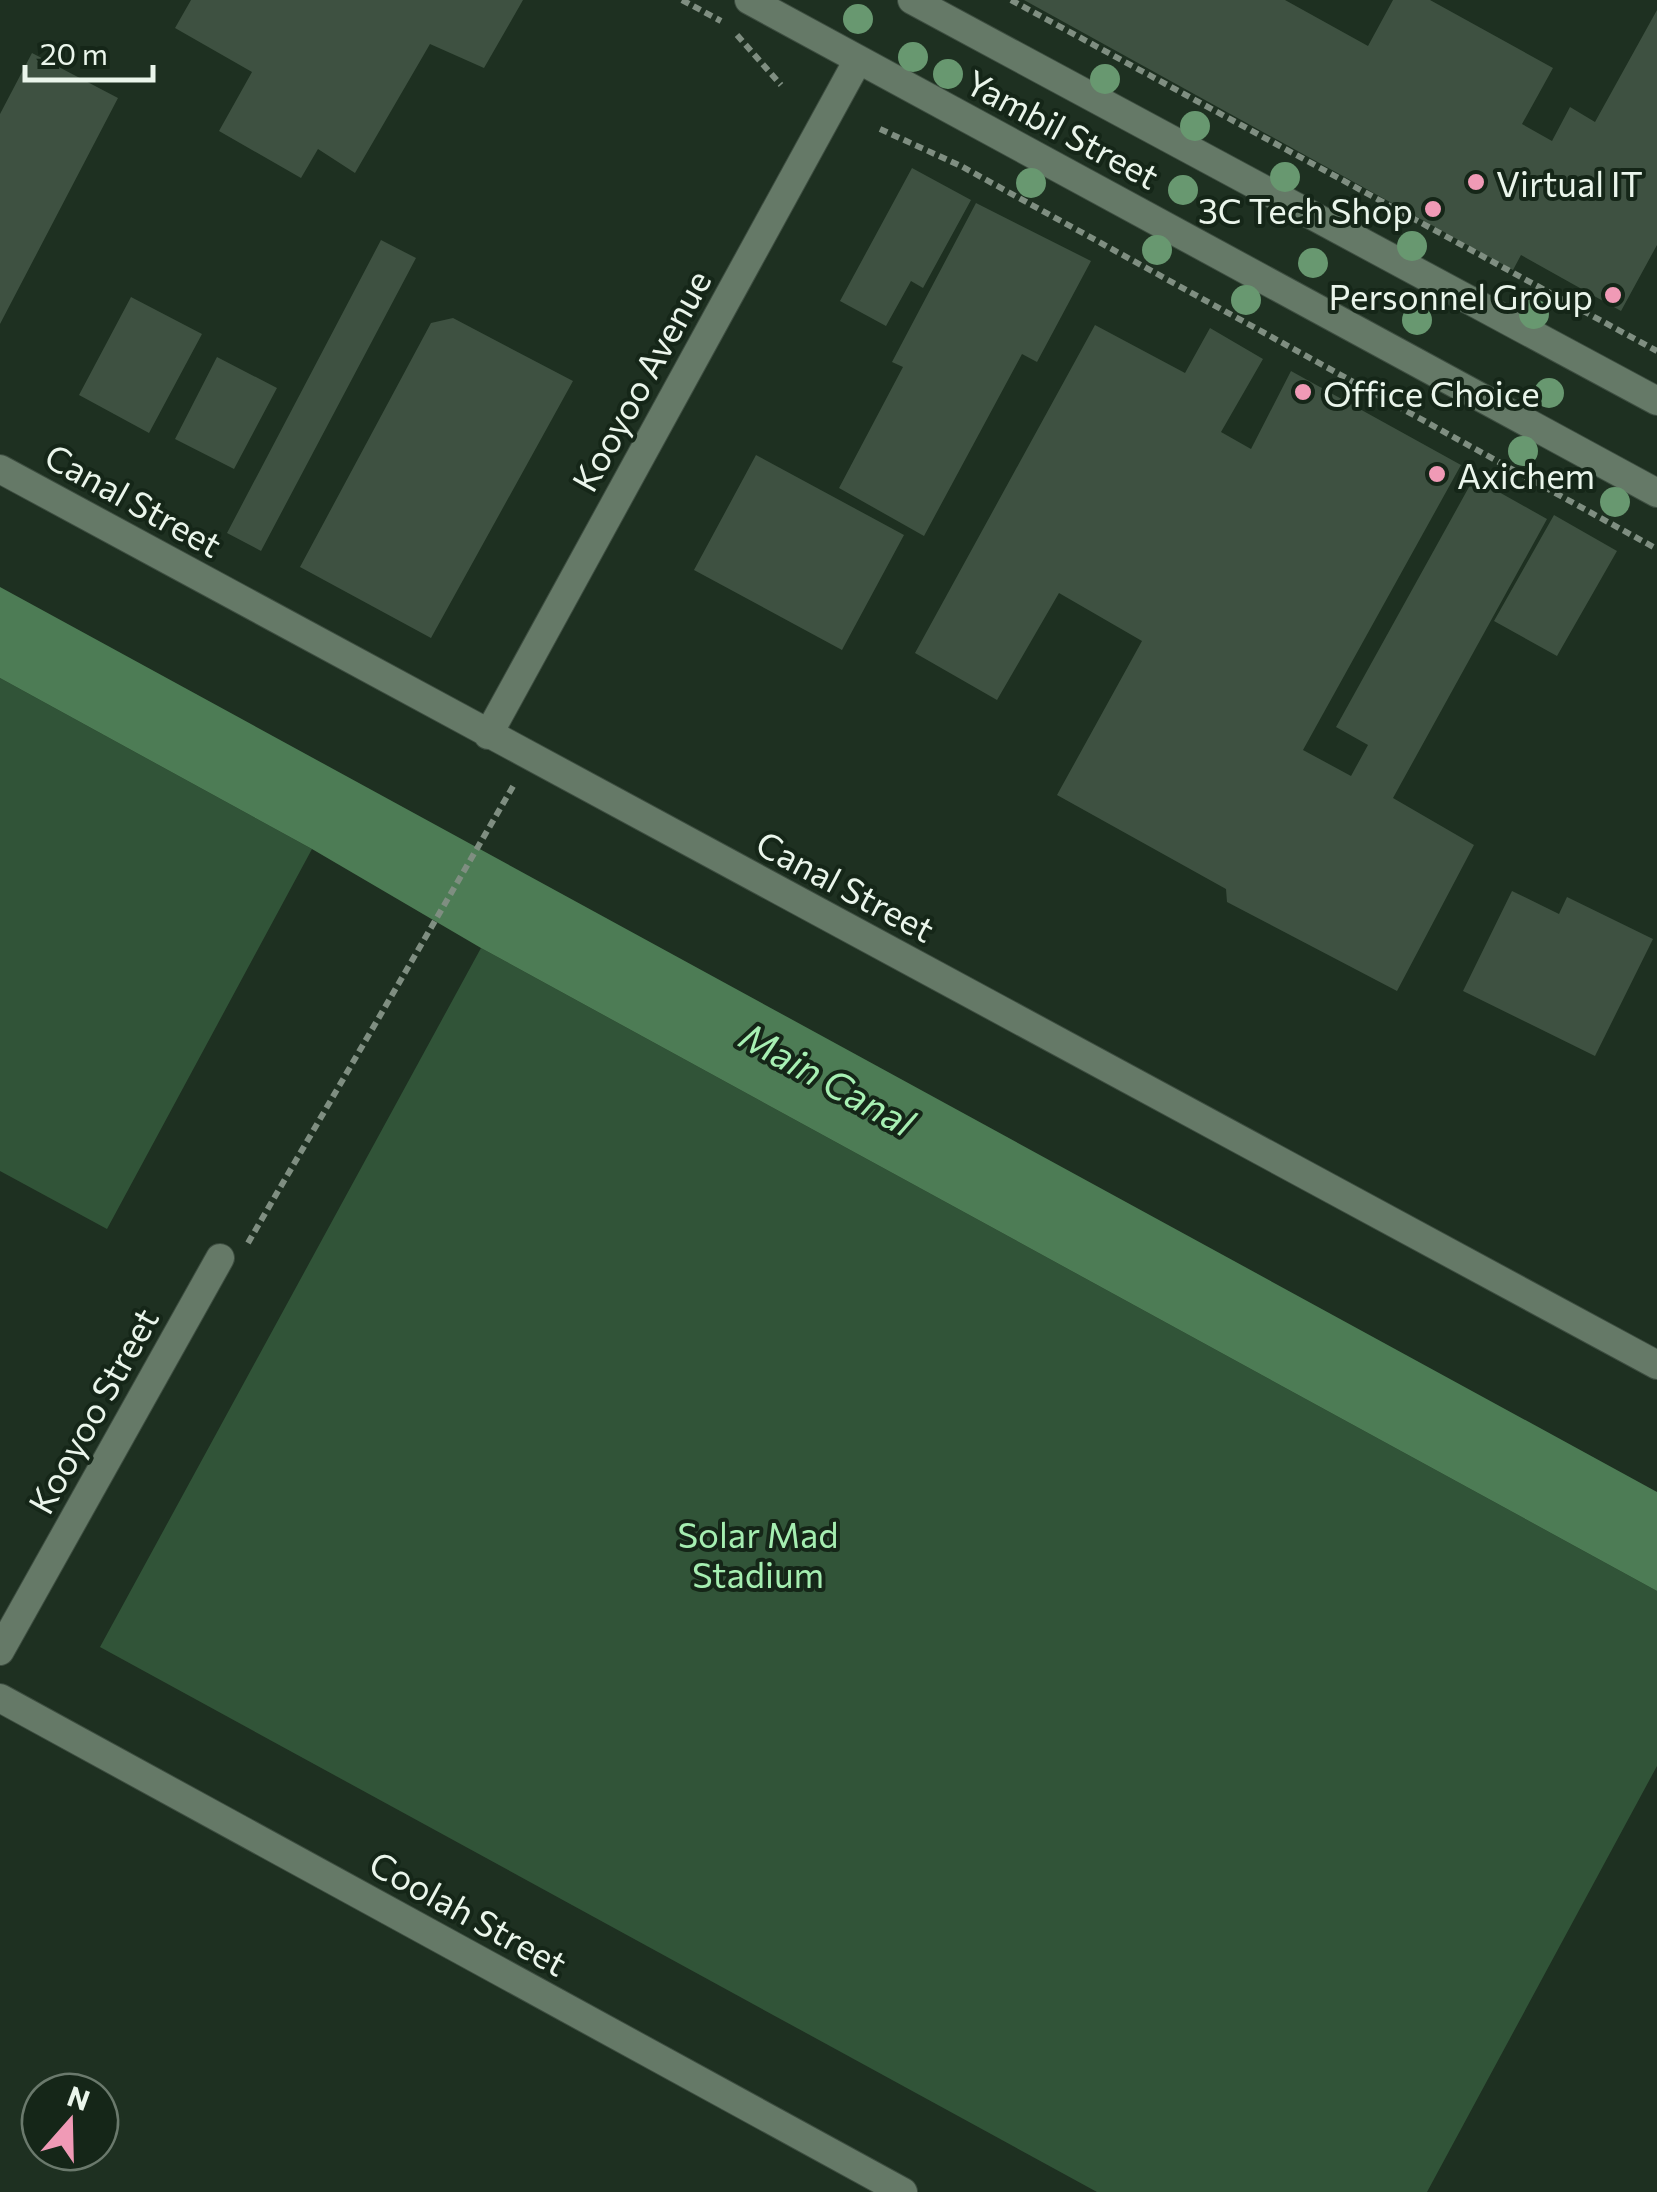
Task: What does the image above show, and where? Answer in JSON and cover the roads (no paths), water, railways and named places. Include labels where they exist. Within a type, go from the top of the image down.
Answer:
[{"type":"street","name":"Yambil Street","points":[[749,0],[1657,493]]},
{"type":"street","name":"Yambil Street","points":[[912,0],[1657,402]]},
{"type":"street","name":"Kooyoo Avenue","points":[[488,736],[858,60]]},
{"type":"street","name":"Canal Street","points":[[0,469],[1657,1365]]},
{"type":"street","name":"Kooyoo Street","points":[[0,1651],[220,1258]]},
{"type":"street","name":"Coolah Street","points":[[0,1698],[903,2192]]},
{"type":"water","name":"Main Canal","points":[[0,587],[1657,1492],[1657,1591],[481,948],[312,849],[0,678]]},
{"type":"place","name":"Virtual IT","points":[[1476,182]]},
{"type":"place","name":"3C Tech Shop","points":[[1433,209]]},
{"type":"place","name":"Personnel Group","points":[[1613,295]]},
{"type":"place","name":"Office Choice","points":[[1303,392]]},
{"type":"place","name":"Axichem","points":[[1437,474]]},
{"type":"park label","name":"Solar Mad Stadium","points":[[758,1553]]}]
